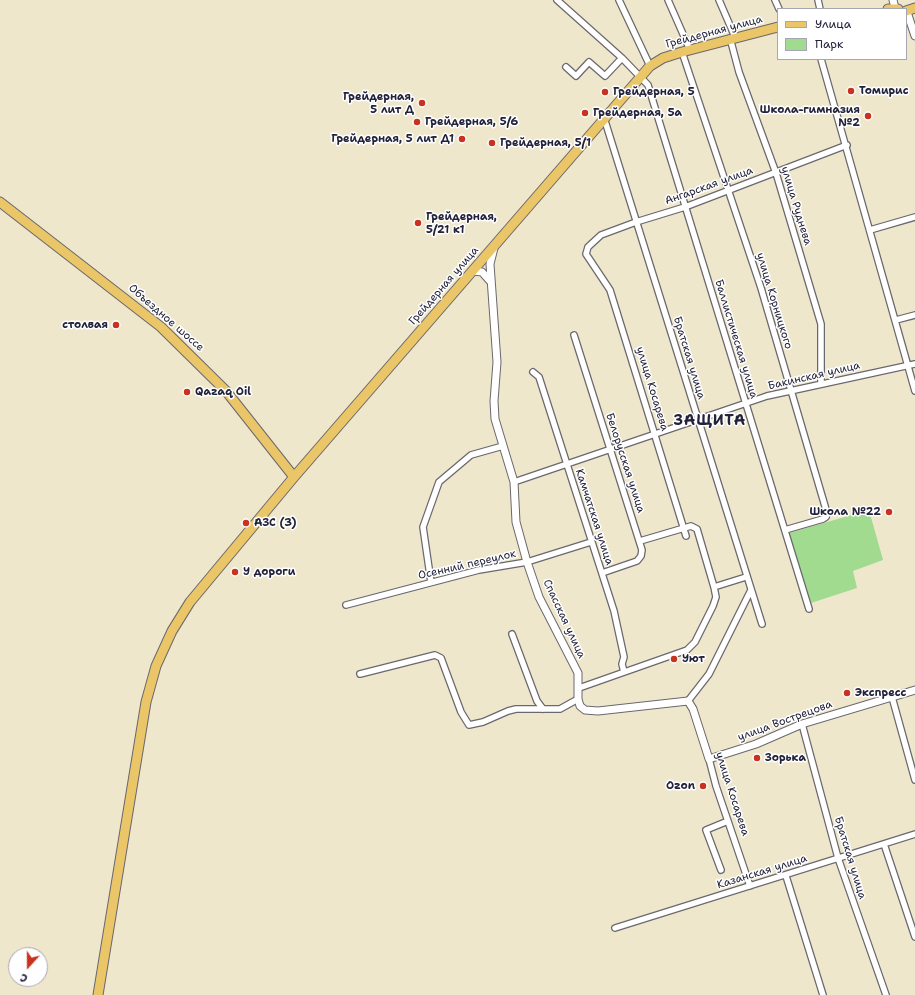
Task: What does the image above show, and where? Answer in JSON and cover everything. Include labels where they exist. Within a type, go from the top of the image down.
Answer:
[{"type":"main road","name":"Грейдерная улица","points":[[98,995],[146,702],[156,666],[172,631],[194,596],[294,477],[605,121],[650,66],[663,58],[732,37],[777,27]]},
{"type":"main road","name":"Объездное шоссе","points":[[0,202],[116,290],[176,341],[226,391],[294,477]]},
{"type":"street","name":"Баллистическая улица","points":[[557,0],[622,58],[648,85],[809,609]]},
{"type":"street","points":[[619,0],[650,66]]},
{"type":"street","name":"улица Корницкого","points":[[668,0],[686,51],[827,512],[823,519],[785,530]]},
{"type":"street","name":"улица Руднева","points":[[718,0],[732,37],[740,72],[776,173],[821,324],[821,384]]},
{"type":"street","points":[[909,10],[915,36]]},
{"type":"street","points":[[566,67],[576,76],[589,62],[605,76],[622,58]]},
{"type":"street","points":[[821,60],[847,145],[915,391]]},
{"type":"street","name":"Братская улица","points":[[605,121],[762,624]]},
{"type":"street","name":"Ангарская улица","points":[[586,254],[588,247],[601,236],[636,222],[685,207],[847,145]]},
{"type":"street","points":[[870,230],[915,217]]},
{"type":"street","name":"Спасская улица","points":[[494,247],[490,264],[497,362],[494,401],[495,419],[514,482],[516,522],[527,562],[539,597],[578,673],[578,699]]},
{"type":"street","name":"улица Косарева","points":[[586,254],[610,290],[686,536]]},
{"type":"street","points":[[473,271],[484,273],[491,283]]},
{"type":"street","points":[[896,320],[915,315]]},
{"type":"street","name":"Белорусская улица","points":[[574,335],[640,541],[641,556],[637,561],[602,572]]},
{"type":"street","name":"Бакинская улица","points":[[514,482],[609,448],[767,396],[915,364]]},
{"type":"street","name":"Камчатская улица","points":[[534,372],[539,377],[614,611],[619,642],[624,657],[622,664],[624,672]]},
{"type":"street","points":[[430,582],[423,527],[439,482],[471,455],[503,446]]},
{"type":"street","points":[[578,688],[687,650],[695,642],[713,606],[716,597],[697,529],[691,526],[640,541]]},
{"type":"street","name":"Осенний переулок","points":[[346,605],[479,570],[527,562],[591,542]]},
{"type":"street","points":[[714,588],[746,576]]},
{"type":"street","points":[[360,674],[435,654],[441,658],[461,712],[469,725],[483,722],[508,711],[560,709],[578,699],[580,706],[585,710],[598,711],[648,707],[688,701],[709,674],[751,590]]},
{"type":"street","points":[[512,634],[537,701],[543,709]]},
{"type":"street","name":"улица Вострецова","points":[[708,759],[756,744],[802,724],[915,690]]},
{"type":"street","points":[[892,697],[915,780]]},
{"type":"street","name":"улица Косарева","points":[[688,701],[693,709],[750,886]]},
{"type":"street","name":"Братская улица","points":[[802,724],[838,858],[886,995]]},
{"type":"street","points":[[721,870],[706,830],[728,821]]},
{"type":"street","name":"Казанская улица","points":[[615,928],[786,876],[915,834]]},
{"type":"street","points":[[884,844],[915,937]]},
{"type":"street","points":[[786,876],[823,995]]},
{"type":"green space","points":[[869,510],[883,560],[853,571],[857,588],[811,603],[789,533]]},
{"type":"place","name":"Томирис","points":[[851,91]]},
{"type":"place","name":"Грейдерная, 5","points":[[605,92]]},
{"type":"place","name":"Грейдерная, 5 лит Д","points":[[422,103]]},
{"type":"place","name":"Грейдерная, 5а","points":[[585,113]]},
{"type":"place","name":"Школа-гимназия №2","points":[[868,116]]},
{"type":"place","name":"Грейдерная, 5/6","points":[[417,122]]},
{"type":"place","name":"Грейдерная, 5 лит Д1","points":[[462,139]]},
{"type":"place","name":"Грейдерная, 5/1","points":[[492,143]]},
{"type":"place","name":"Грейдерная, 5/21 к1","points":[[418,223]]},
{"type":"place","name":"столвая","points":[[116,325]]},
{"type":"place","name":"Qazaq Oil","points":[[187,392]]},
{"type":"place","name":"Школа №22","points":[[889,512]]},
{"type":"place","name":"АЗС (3)","points":[[246,523]]},
{"type":"place","name":"У дороги","points":[[235,572]]},
{"type":"place","name":"Уют","points":[[674,659]]},
{"type":"place","name":"Экспресс","points":[[847,693]]},
{"type":"place","name":"Зорька","points":[[757,758]]},
{"type":"place","name":"Ozon","points":[[703,786]]},
{"type":"district","name":"ЗАЩИТА","points":[[710,421]]}]
